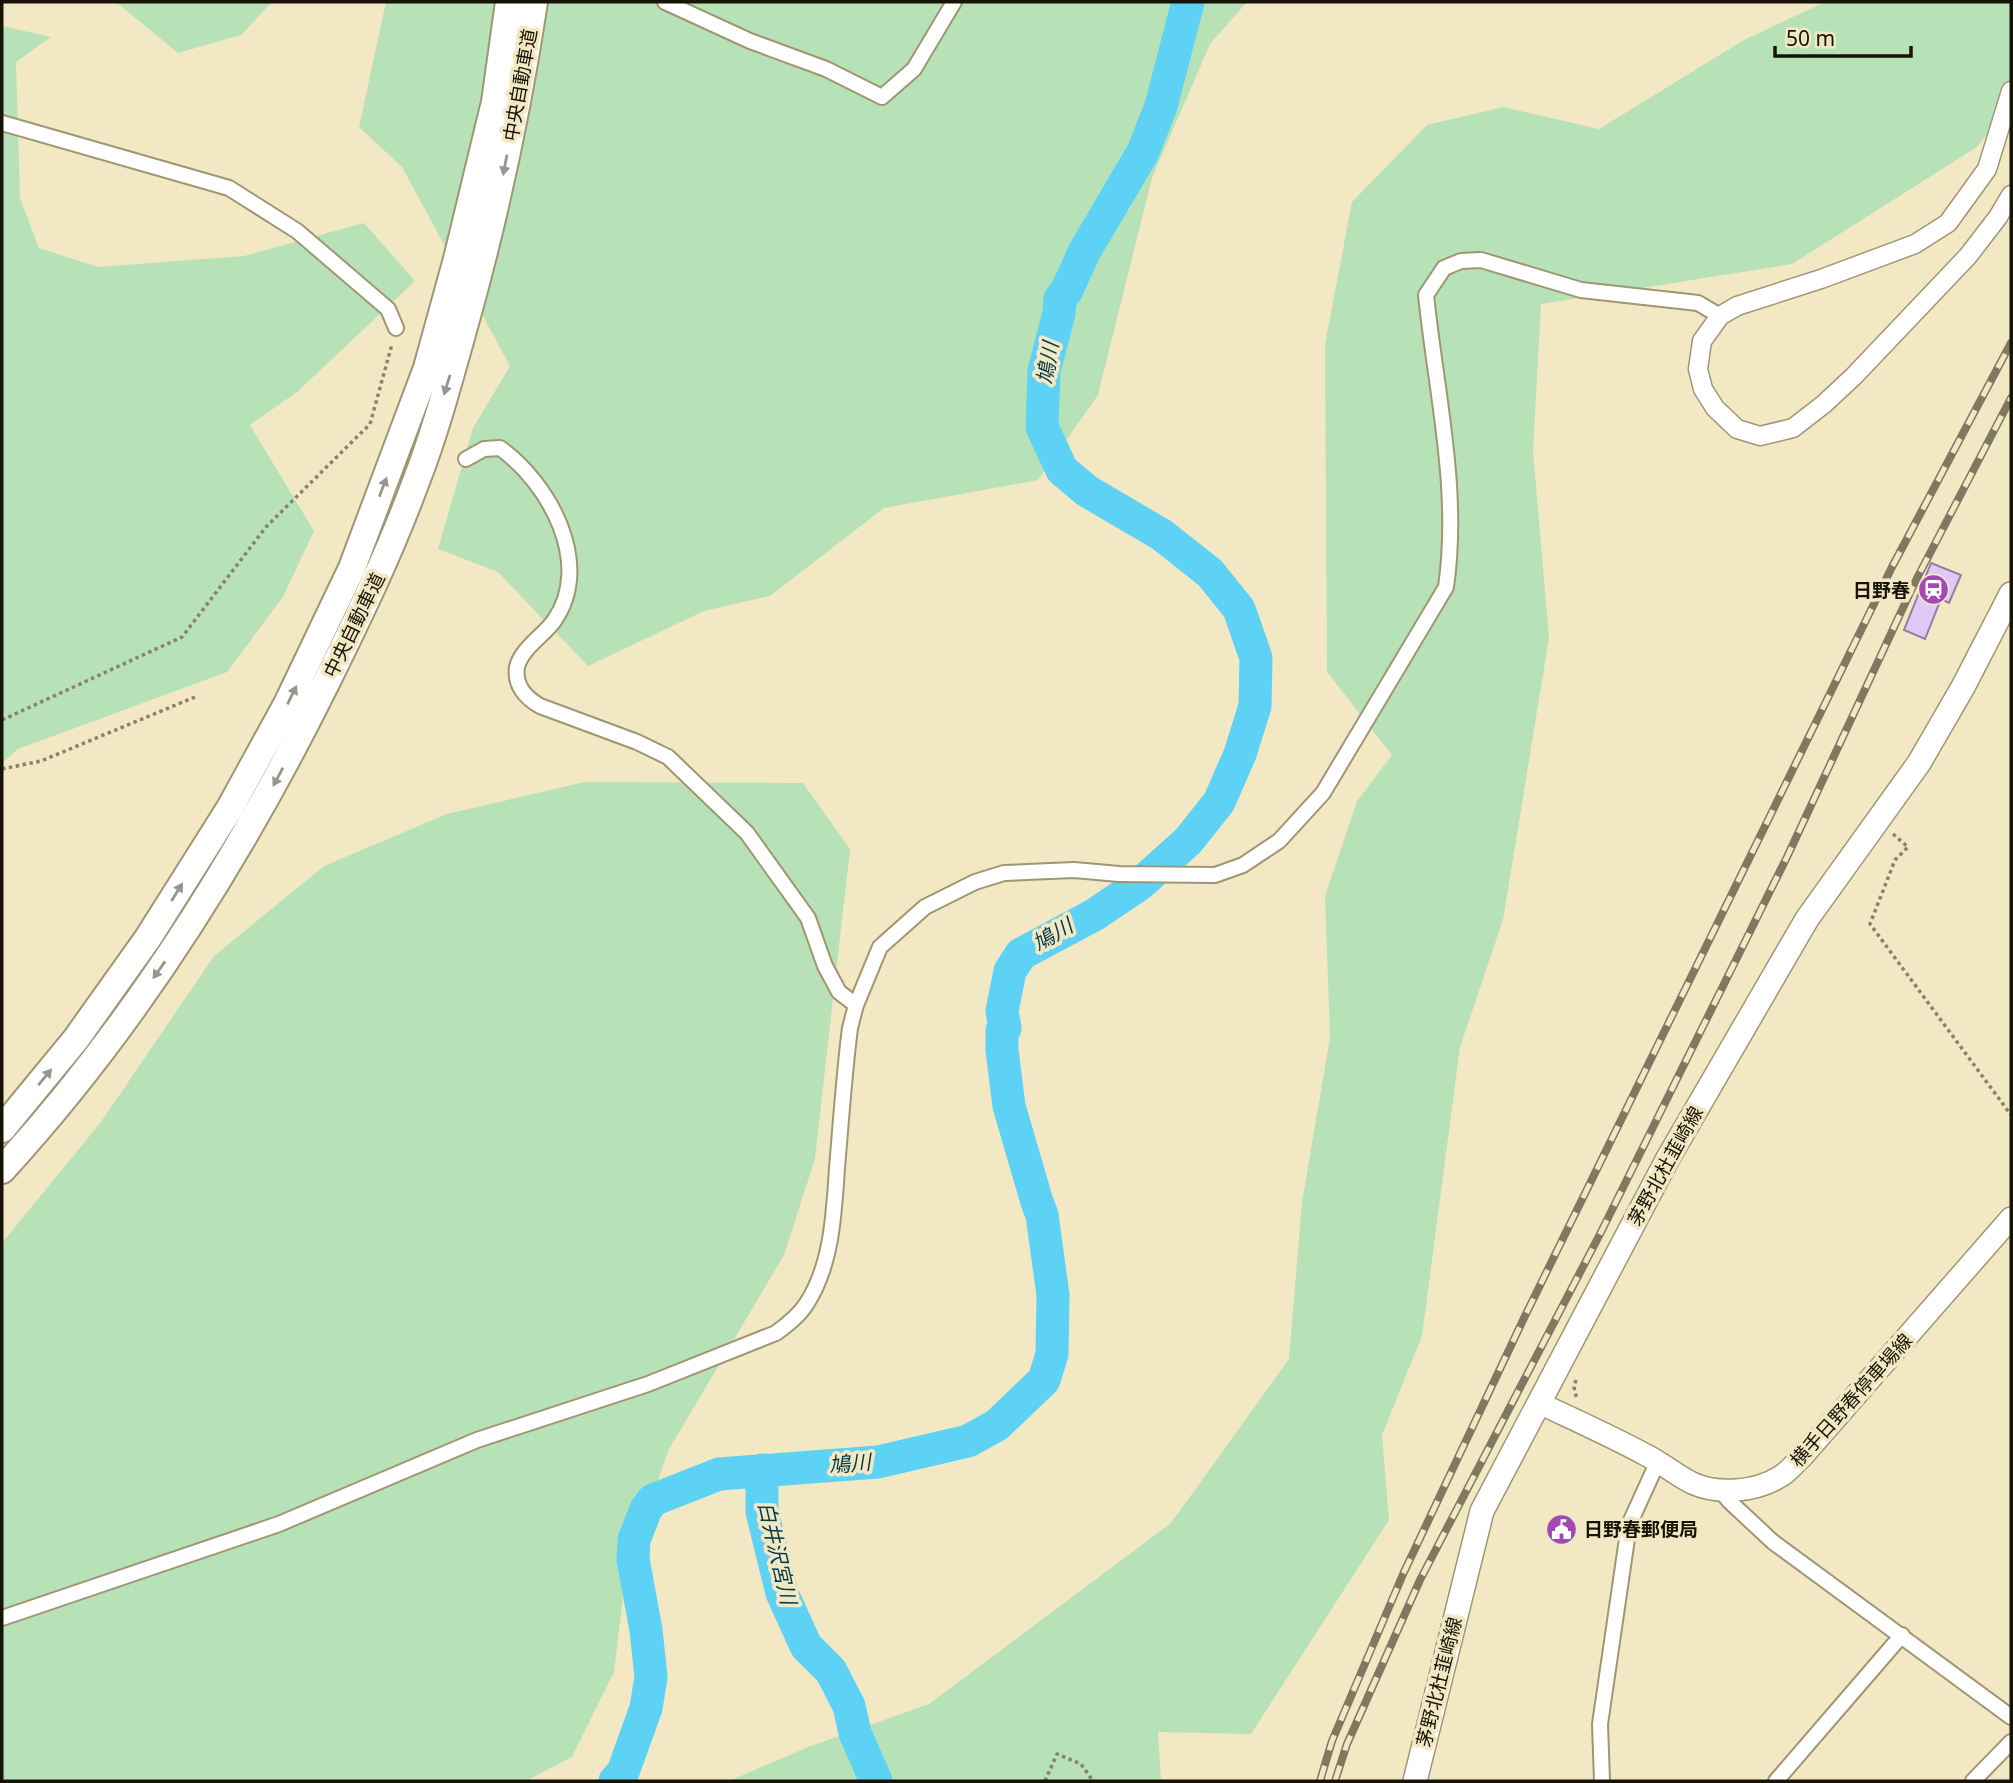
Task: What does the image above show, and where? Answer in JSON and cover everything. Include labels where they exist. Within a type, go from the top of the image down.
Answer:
[{"type":"highway","name":"中央自動車道","points":[[2,1129],[76,1039],[148,938],[222,820],[287,704],[352,568],[427,368],[495,102],[509,2]]},
{"type":"highway","name":"中央自動車道","points":[[2,1170],[98,1056],[177,943],[254,821],[310,716],[375,583],[417,481],[481,268],[505,169],[534,2]]},
{"type":"main road","name":"茅野北杜韮崎線","points":[[1415,1781],[1482,1511],[1667,1160],[1807,919],[1919,763],[1963,687],[2011,594]]},
{"type":"main road","name":"横手日野春停車場線","points":[[1539,1403],[1658,1461],[1691,1482],[1721,1491],[1763,1485],[1781,1476],[1801,1458],[2011,1218]]},
{"type":"street","points":[[665,2],[750,41],[825,69],[882,97],[914,69],[954,2]]},
{"type":"street","points":[[2011,91],[1987,169],[1948,223],[1915,244],[1821,279],[1737,306],[1720,316],[1702,341],[1698,369],[1703,389],[1715,408],[1737,429],[1760,436],[1793,428],[1854,376],[1968,256],[2011,195]]},
{"type":"street","points":[[2,123],[229,188],[297,231],[388,309],[396,328]]},
{"type":"street","points":[[2,1618],[279,1524],[477,1440],[648,1384],[776,1333],[792,1321],[807,1304],[818,1281],[828,1245],[834,1210],[847,1053],[856,1005],[880,947],[925,907],[975,882],[1004,873],[1074,870],[1119,874],[1214,875],[1243,865],[1279,842],[1323,793],[1446,587],[1450,553],[1449,487],[1443,415],[1426,295],[1444,268],[1461,261],[1481,260],[1581,290],[1698,303],[1720,316]]},
{"type":"street","points":[[466,459],[484,449],[500,448],[518,461],[549,500],[566,543],[568,580],[564,604],[517,666],[525,697],[540,706],[637,742],[668,757],[747,833],[808,918],[825,966],[839,992],[856,1005]]},
{"type":"street","points":[[1602,1781],[1600,1724],[1629,1525],[1658,1461]]},
{"type":"street","points":[[1721,1491],[1729,1502],[1773,1542],[2011,1717]]},
{"type":"street","points":[[1776,1781],[1902,1635]]},
{"type":"street","points":[[1973,1781],[2011,1742]]},
{"type":"path","points":[[2,720],[182,637],[266,527],[370,424],[396,328]]},
{"type":"path","points":[[2,769],[41,761],[195,697]]},
{"type":"path","points":[[1884,841],[1896,824]]},
{"type":"path","points":[[1891,832],[1908,847],[1895,860],[1870,925],[2011,1115]]},
{"type":"path","points":[[1578,1370],[1574,1387],[1576,1399],[1587,1406]]},
{"type":"path","points":[[1045,1781],[1057,1754],[1081,1764],[1093,1781]]},
{"type":"green space","points":[[116,2],[272,2],[241,35],[178,53]]},
{"type":"green space","points":[[386,2],[1247,2],[1210,44],[1152,178],[1098,395],[1038,480],[884,508],[770,596],[704,611],[588,666],[498,572],[438,549],[473,428],[510,366],[402,167],[359,127]]},
{"type":"green space","points":[[1825,2],[2011,2],[2011,102],[1977,147],[1792,264],[1541,304],[1533,451],[1549,638],[1503,920],[1460,1047],[1422,1336],[1382,1435],[1389,1520],[1251,1734],[1158,1732],[1161,1781],[729,1781],[808,1747],[929,1704],[1171,1523],[1289,1359],[1302,1202],[1330,1038],[1325,896],[1357,801],[1392,755],[1327,672],[1325,344],[1352,202],[1427,125],[1503,107],[1599,129],[1744,40]]},
{"type":"green space","points":[[2,26],[51,37],[16,62],[20,198],[39,248],[98,267],[244,256],[364,223],[415,281],[297,392],[250,425],[314,531],[283,597],[227,672],[18,749],[2,763]]},
{"type":"green space","points":[[585,782],[803,783],[850,849],[815,1159],[784,1255],[668,1451],[625,1580],[614,1672],[572,1757],[526,1781],[2,1781],[2,1243],[101,1122],[214,956],[324,866],[447,814]]},
{"type":"building","points":[[1931,563],[1961,575],[1949,603],[1941,599],[1925,639],[1904,630]]},
{"type":"waterway","name":"鳩川","points":[[615,1781],[623,1772],[646,1708],[651,1677],[646,1630],[633,1559],[634,1540],[646,1509],[653,1500],[719,1474],[878,1462],[968,1441],[997,1425],[1044,1380],[1052,1354],[1053,1295],[1042,1215],[1009,1106],[1002,1050],[1002,1031],[1005,1028],[1002,1011],[1010,971],[1021,954],[1094,915],[1140,884],[1188,841],[1219,802],[1240,754],[1255,706],[1256,658],[1239,609],[1210,573],[1162,535],[1087,491],[1062,470],[1042,427],[1044,371],[1060,299],[1067,290],[1084,252],[1143,152],[1161,106],[1188,2]]},
{"type":"waterway","name":"白井沢宮川","points":[[762,1470],[762,1512],[782,1593],[806,1646],[831,1671],[849,1706],[855,1733],[876,1781]]},
{"type":"railway","points":[[1320,1781],[1332,1741],[1404,1572],[1524,1318],[1892,567],[2011,343]]},
{"type":"railway","points":[[1335,1781],[1347,1744],[1420,1580],[1600,1234],[1787,857],[1915,582],[2011,398]]},
{"type":"place","name":"日野春","points":[[1933,590]]},
{"type":"place","name":"日野春郵便局","points":[[1561,1529]]}]
